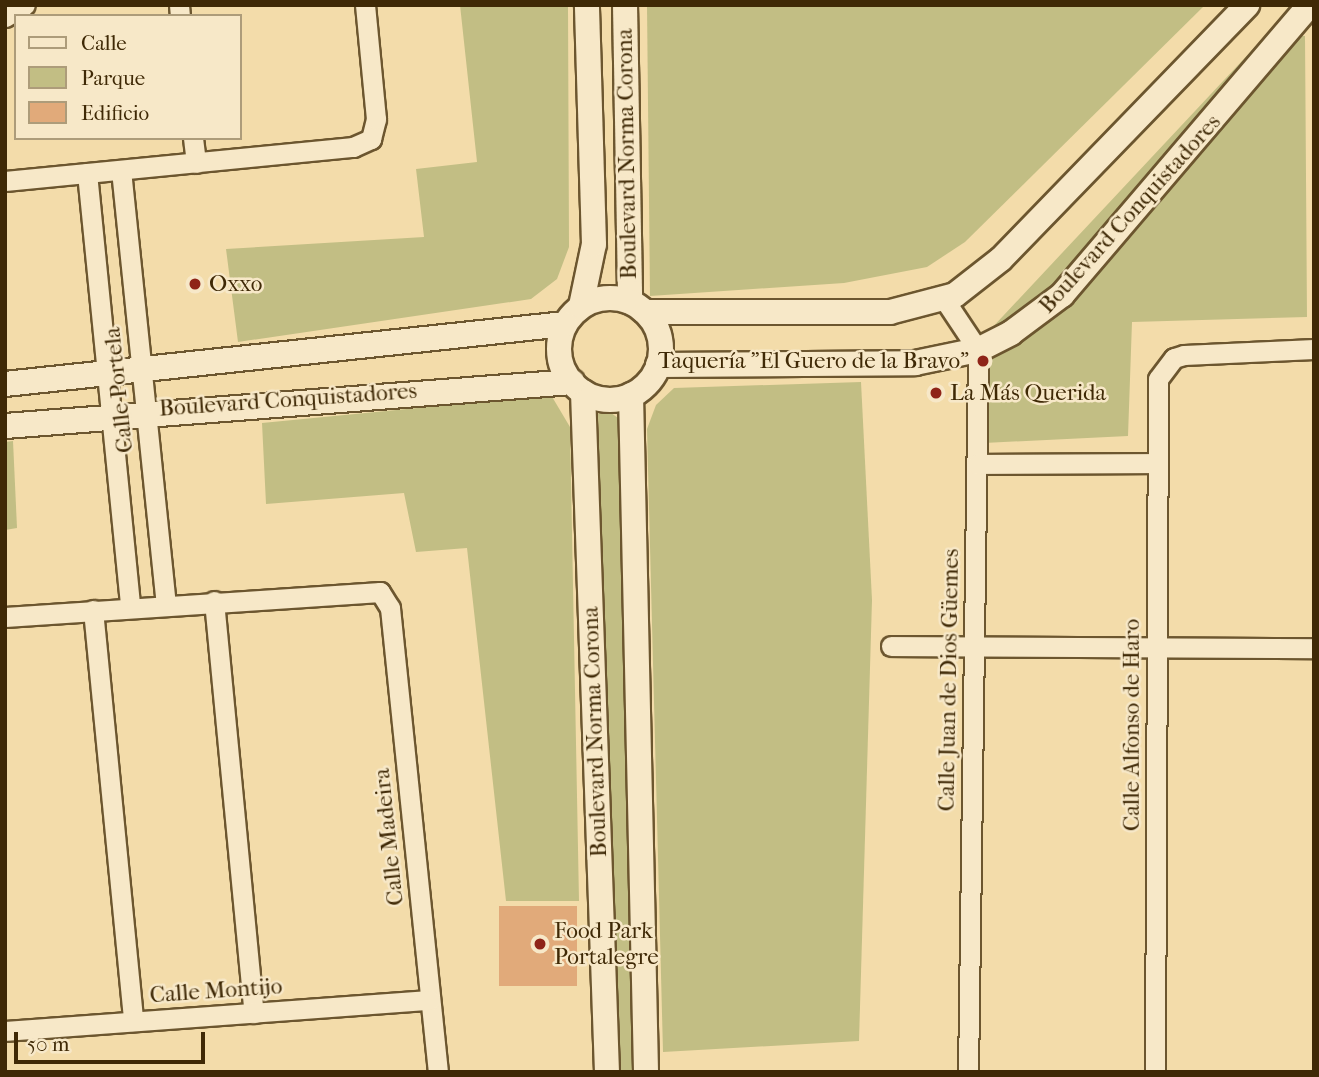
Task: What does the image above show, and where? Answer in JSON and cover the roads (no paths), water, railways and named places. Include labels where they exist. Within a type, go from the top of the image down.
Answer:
[{"type":"street","points":[[5,17],[25,5]]},
{"type":"street","points":[[5,181],[352,147],[375,131],[365,5]]},
{"type":"street","name":"Boulevard Norma Corona","points":[[573,315],[594,244],[587,5]]},
{"type":"street","name":"Boulevard Norma Corona","points":[[625,5],[638,307]]},
{"type":"street","points":[[638,307],[659,337],[658,365],[631,395],[598,398],[577,387],[559,354],[573,315],[605,298],[638,307],[890,312],[944,299],[1001,259],[1247,5]]},
{"type":"street","name":"Boulevard Conquistadores","points":[[658,365],[915,363],[978,351],[1035,319],[1062,295],[1310,5]]},
{"type":"street","points":[[193,140],[195,163]]},
{"type":"street","name":"Calle Portela","points":[[121,170],[166,604]]},
{"type":"street","name":"Calle Portela","points":[[87,173],[130,607]]},
{"type":"street","points":[[944,299],[978,351]]},
{"type":"street","name":"Boulevard Conquistadores","points":[[5,384],[141,371],[573,315]]},
{"type":"street","name":"Calle Alfonso de Haro","points":[[1155,1072],[1158,379],[1174,358],[1184,355],[1314,349]]},
{"type":"street","name":"Calle Juan de Dios Güemes","points":[[968,1072],[978,351]]},
{"type":"street","name":"Boulevard Norma Corona","points":[[577,387],[607,1072]]},
{"type":"street","name":"Boulevard Conquistadores","points":[[5,426],[145,411],[577,387]]},
{"type":"street","name":"Boulevard Norma Corona","points":[[631,395],[646,1072]]},
{"type":"street","points":[[977,464],[1158,463]]},
{"type":"street","name":"Calle Madeira","points":[[214,601],[372,590],[386,599],[438,1071]]},
{"type":"street","points":[[5,617],[214,601],[254,1013]]},
{"type":"street","points":[[93,610],[133,1021]]},
{"type":"street","points":[[891,646],[1314,648]]},
{"type":"street","name":"Calle Montijo","points":[[5,1031],[430,1000]]},
{"type":"place","name":"Oxxo","points":[[195,284]]},
{"type":"place","name":"Taquería \"El Guero de la Bravo\"","points":[[983,361]]},
{"type":"place","name":"La Más Querida","points":[[936,393]]},
{"type":"place","name":"Food Park Portalegre","points":[[540,944]]}]
